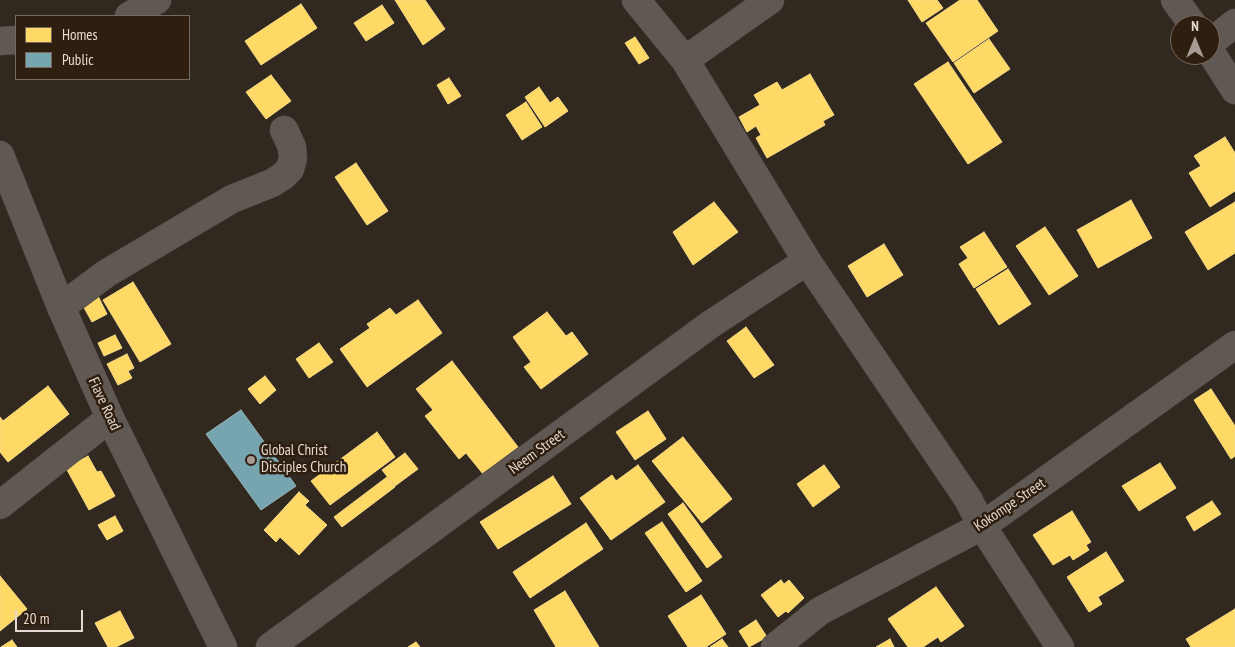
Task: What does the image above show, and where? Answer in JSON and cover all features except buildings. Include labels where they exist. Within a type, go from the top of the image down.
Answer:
[{"type":"street","points":[[132,15],[158,0]]},
{"type":"street","points":[[636,0],[685,60],[807,261],[968,499],[982,526],[1060,647]]},
{"type":"street","points":[[685,60],[770,0]]},
{"type":"street","points":[[1176,0],[1186,15]]},
{"type":"street","points":[[1220,35],[1235,23]]},
{"type":"street","points":[[0,41],[15,40]]},
{"type":"street","points":[[1219,65],[1235,90]]},
{"type":"street","points":[[61,308],[107,273],[232,199],[272,183],[283,176],[290,169],[293,158],[292,148],[284,130]]},
{"type":"street","name":"Fiave Road","points":[[0,155],[61,308],[110,418],[223,647]]},
{"type":"street","name":"Neem Street","points":[[270,647],[711,324],[807,261]]},
{"type":"street","name":"Kokompe Street","points":[[775,647],[820,611],[982,526],[1235,345]]},
{"type":"street","points":[[0,505],[110,418]]},
{"type":"place","name":"Global Christ Disciples Church","points":[[251,460]]}]
